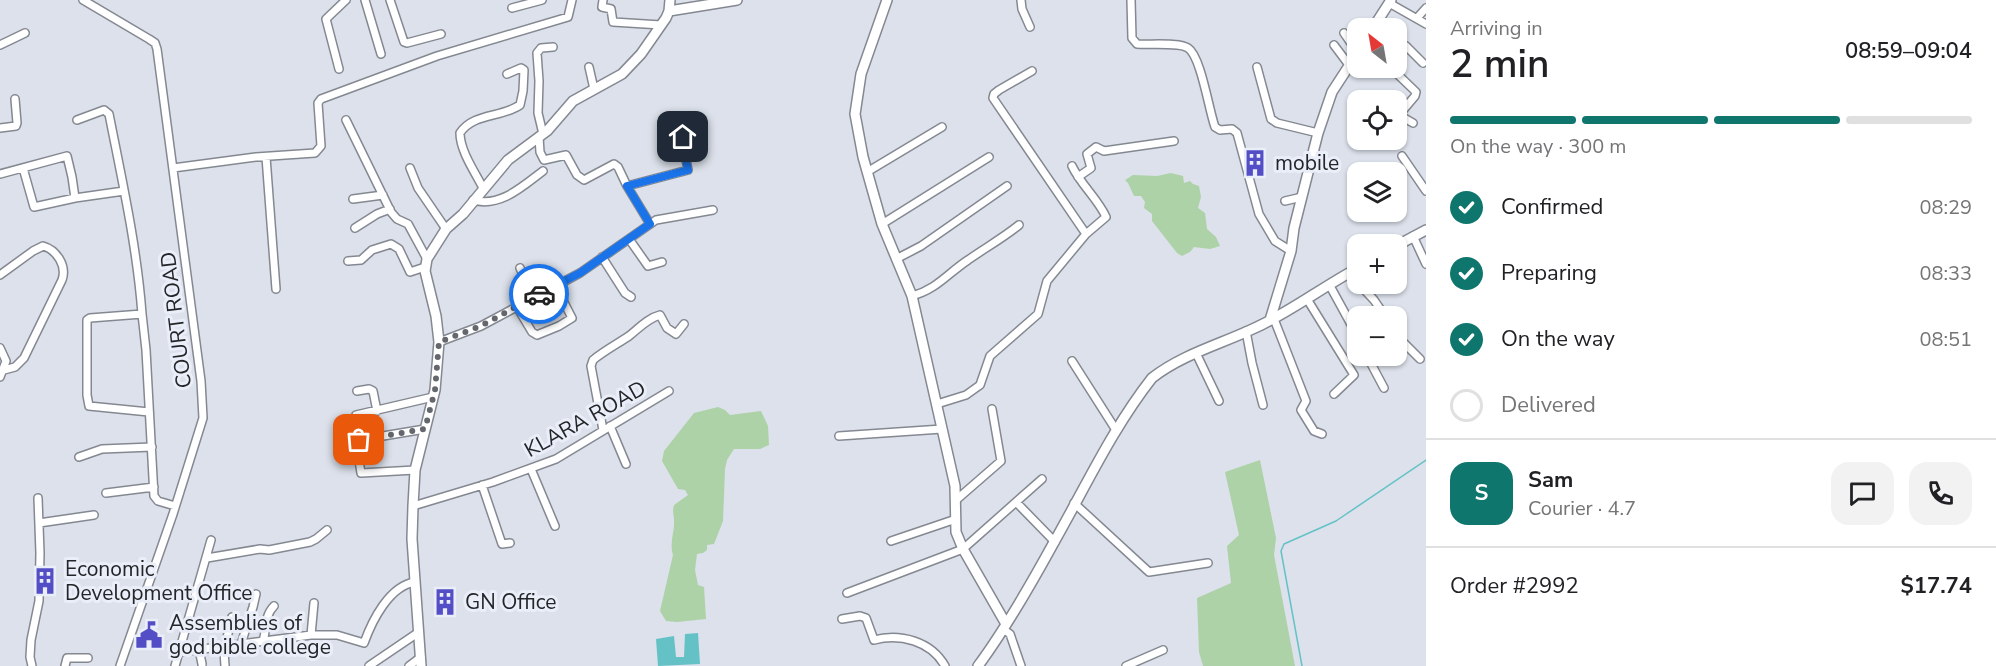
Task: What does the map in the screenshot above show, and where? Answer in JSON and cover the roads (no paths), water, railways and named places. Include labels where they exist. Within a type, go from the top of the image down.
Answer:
[{"type":"street","name":"COURT ROAD","points":[[83,0],[155,43],[158,49],[199,361],[203,418],[120,666]]},
{"type":"street","points":[[339,69],[326,19],[346,0]]},
{"type":"street","points":[[365,0],[381,54]]},
{"type":"street","points":[[390,0],[404,42],[441,34]]},
{"type":"street","points":[[512,8],[542,0]]},
{"type":"street","points":[[174,168],[318,151],[321,146],[318,103],[321,99],[436,56],[568,17],[572,0]]},
{"type":"street","points":[[603,0],[602,7],[611,9],[613,22],[661,25]]},
{"type":"street","points":[[348,261],[361,260],[372,250],[391,244],[399,249],[410,272],[426,263],[446,229],[463,214],[508,160],[541,135],[573,101],[622,74],[641,54],[669,11],[670,0]]},
{"type":"street","points":[[669,11],[737,0]]},
{"type":"street","points":[[887,0],[861,74],[855,114],[867,172],[882,224],[912,296],[955,486],[956,532],[1010,634],[1021,666]]},
{"type":"street","points":[[1021,0],[1023,13],[1030,27]]},
{"type":"street","points":[[1131,0],[1134,42],[1184,46],[1191,51],[1200,72],[1215,127],[1220,130],[1232,129],[1237,133],[1259,214],[1275,241],[1291,251]]},
{"type":"street","points":[[1381,18],[1390,1],[1426,24]]},
{"type":"street","points":[[1417,18],[1426,8]]},
{"type":"street","points":[[0,45],[25,33]]},
{"type":"street","points":[[1344,33],[1347,37]]},
{"type":"street","points":[[1334,45],[1347,64]]},
{"type":"street","points":[[553,47],[541,48],[537,53],[540,152],[544,160],[566,155],[577,175],[584,180],[614,164],[618,167],[650,224]]},
{"type":"street","points":[[1407,47],[1424,63]]},
{"type":"street","points":[[589,67],[594,89]]},
{"type":"street","points":[[1257,67],[1269,114],[1273,121],[1318,133]]},
{"type":"street","points":[[1322,434],[1314,431],[1301,410],[1306,401],[1272,320],[1291,251],[1318,133],[1332,92],[1347,67]]},
{"type":"street","points":[[483,188],[465,152],[460,133],[471,122],[504,113],[520,105],[524,70],[522,68],[507,74]]},
{"type":"street","points":[[1032,71],[994,94],[993,98],[1086,234]]},
{"type":"street","points":[[1401,78],[1416,92],[1399,115],[1413,123]]},
{"type":"street","points":[[0,128],[16,126],[15,99]]},
{"type":"street","points":[[76,120],[107,111],[124,191],[141,305],[154,496],[158,501],[175,506]]},
{"type":"street","points":[[346,120],[390,209],[397,219],[408,224],[426,263],[436,316],[439,342],[434,397],[415,470],[413,506],[412,539],[421,662],[409,666]]},
{"type":"street","points":[[867,172],[942,127]]},
{"type":"street","points":[[627,186],[688,170],[683,137]]},
{"type":"street","points":[[1078,177],[1091,168],[1087,154],[1096,147],[1104,151],[1174,141]]},
{"type":"street","points":[[0,174],[67,156],[75,198]]},
{"type":"street","points":[[1402,156],[1426,191]]},
{"type":"street","points":[[266,157],[276,289]]},
{"type":"street","points":[[882,224],[989,157]]},
{"type":"street","points":[[937,404],[966,395],[980,385],[990,356],[1038,314],[1047,281],[1086,234],[1106,218],[1072,166]]},
{"type":"street","points":[[23,168],[34,207],[124,191]]},
{"type":"street","points":[[410,168],[418,188],[446,229]]},
{"type":"street","points":[[473,200],[482,203],[504,198],[543,171]]},
{"type":"street","points":[[896,259],[921,246],[1007,186]]},
{"type":"street","points":[[353,199],[383,195]]},
{"type":"street","points":[[1286,201],[1302,197]]},
{"type":"street","points":[[355,228],[377,214],[390,209]]},
{"type":"street","points":[[439,342],[481,326],[580,273],[656,220],[713,210]]},
{"type":"street","points":[[912,296],[935,287],[942,279],[1019,225]]},
{"type":"street","points":[[1407,240],[1426,230]]},
{"type":"street","points":[[1413,236],[1426,264]]},
{"type":"street","points":[[629,239],[648,266],[662,262]]},
{"type":"street","points":[[0,275],[33,250],[43,246],[55,252],[64,270],[55,295],[24,358],[15,367],[2,373]]},
{"type":"street","points":[[602,257],[625,293],[631,297]]},
{"type":"street","points":[[520,268],[533,297]]},
{"type":"street","points":[[978,666],[1055,542],[1074,503],[1116,430],[1137,396],[1152,378],[1196,353],[1272,320],[1347,274]]},
{"type":"street","points":[[517,307],[532,332],[537,335],[559,326],[572,318],[555,285]]},
{"type":"street","points":[[1330,286],[1347,317]]},
{"type":"street","points":[[1369,294],[1378,306]]},
{"type":"street","points":[[1307,299],[1353,375],[1334,394]]},
{"type":"street","points":[[142,314],[100,316],[87,320],[87,395],[89,406],[149,412]]},
{"type":"street","points":[[603,430],[591,366],[593,360],[656,315],[660,315],[667,328],[676,334],[684,324]]},
{"type":"street","points":[[1246,331],[1263,405]]},
{"type":"street","points":[[1407,346],[1420,359]]},
{"type":"street","points":[[0,348],[6,357],[2,373]]},
{"type":"street","points":[[1196,353],[1219,400]]},
{"type":"street","points":[[1072,361],[1116,430]]},
{"type":"street","points":[[1372,366],[1384,388]]},
{"type":"street","points":[[357,391],[369,389],[373,391],[377,411]]},
{"type":"street","name":"KLARA ROAD","points":[[413,506],[556,459],[669,391]]},
{"type":"street","points":[[356,415],[434,397]]},
{"type":"street","points":[[956,501],[1001,461],[992,409]]},
{"type":"street","points":[[610,426],[626,464]]},
{"type":"street","points":[[415,470],[361,472],[359,440],[425,429]]},
{"type":"street","points":[[839,436],[942,429]]},
{"type":"street","points":[[79,457],[102,449],[152,447]]},
{"type":"street","points":[[531,469],[555,526]]},
{"type":"street","points":[[847,593],[963,549],[1042,479]]},
{"type":"street","points":[[482,485],[502,544],[510,543]]},
{"type":"street","points":[[106,493],[154,486]]},
{"type":"street","points":[[32,666],[31,640],[39,601],[38,498]]},
{"type":"street","points":[[1016,501],[1055,542]]},
{"type":"street","points":[[1074,503],[1149,572],[1208,563]]},
{"type":"street","points":[[39,524],[94,515]]},
{"type":"street","points":[[891,541],[956,519]]},
{"type":"street","points":[[207,558],[310,542],[327,530]]},
{"type":"street","points":[[176,666],[212,540]]},
{"type":"street","points":[[180,651],[311,635],[337,635],[364,643],[371,625],[392,595],[407,584],[415,582]]},
{"type":"street","points":[[242,644],[256,594]]},
{"type":"street","points":[[311,635],[314,603]]},
{"type":"street","points":[[262,641],[269,611],[274,606]]},
{"type":"street","points":[[842,619],[860,616],[866,618],[874,640],[886,637],[910,638],[927,648],[945,666]]},
{"type":"street","points":[[225,666],[226,646],[232,617]]},
{"type":"street","points":[[369,666],[419,632]]},
{"type":"street","points":[[199,649],[202,664]]},
{"type":"street","points":[[1126,666],[1163,650]]},
{"type":"street","points":[[64,666],[67,658],[88,658]]},
{"type":"water","points":[[698,633],[700,664],[658,666],[656,639],[674,636],[676,657],[684,657],[685,634]]},
{"type":"waterway","points":[[1302,666],[1281,551],[1284,544],[1336,521],[1426,460]]},
{"type":"place","name":"mobile","points":[[1255,163]]},
{"type":"place","name":"Economic Development Office","points":[[45,581]]},
{"type":"place","name":"GN Office","points":[[445,602]]},
{"type":"place","name":"Assemblies of god bible college","points":[[149,635]]}]
